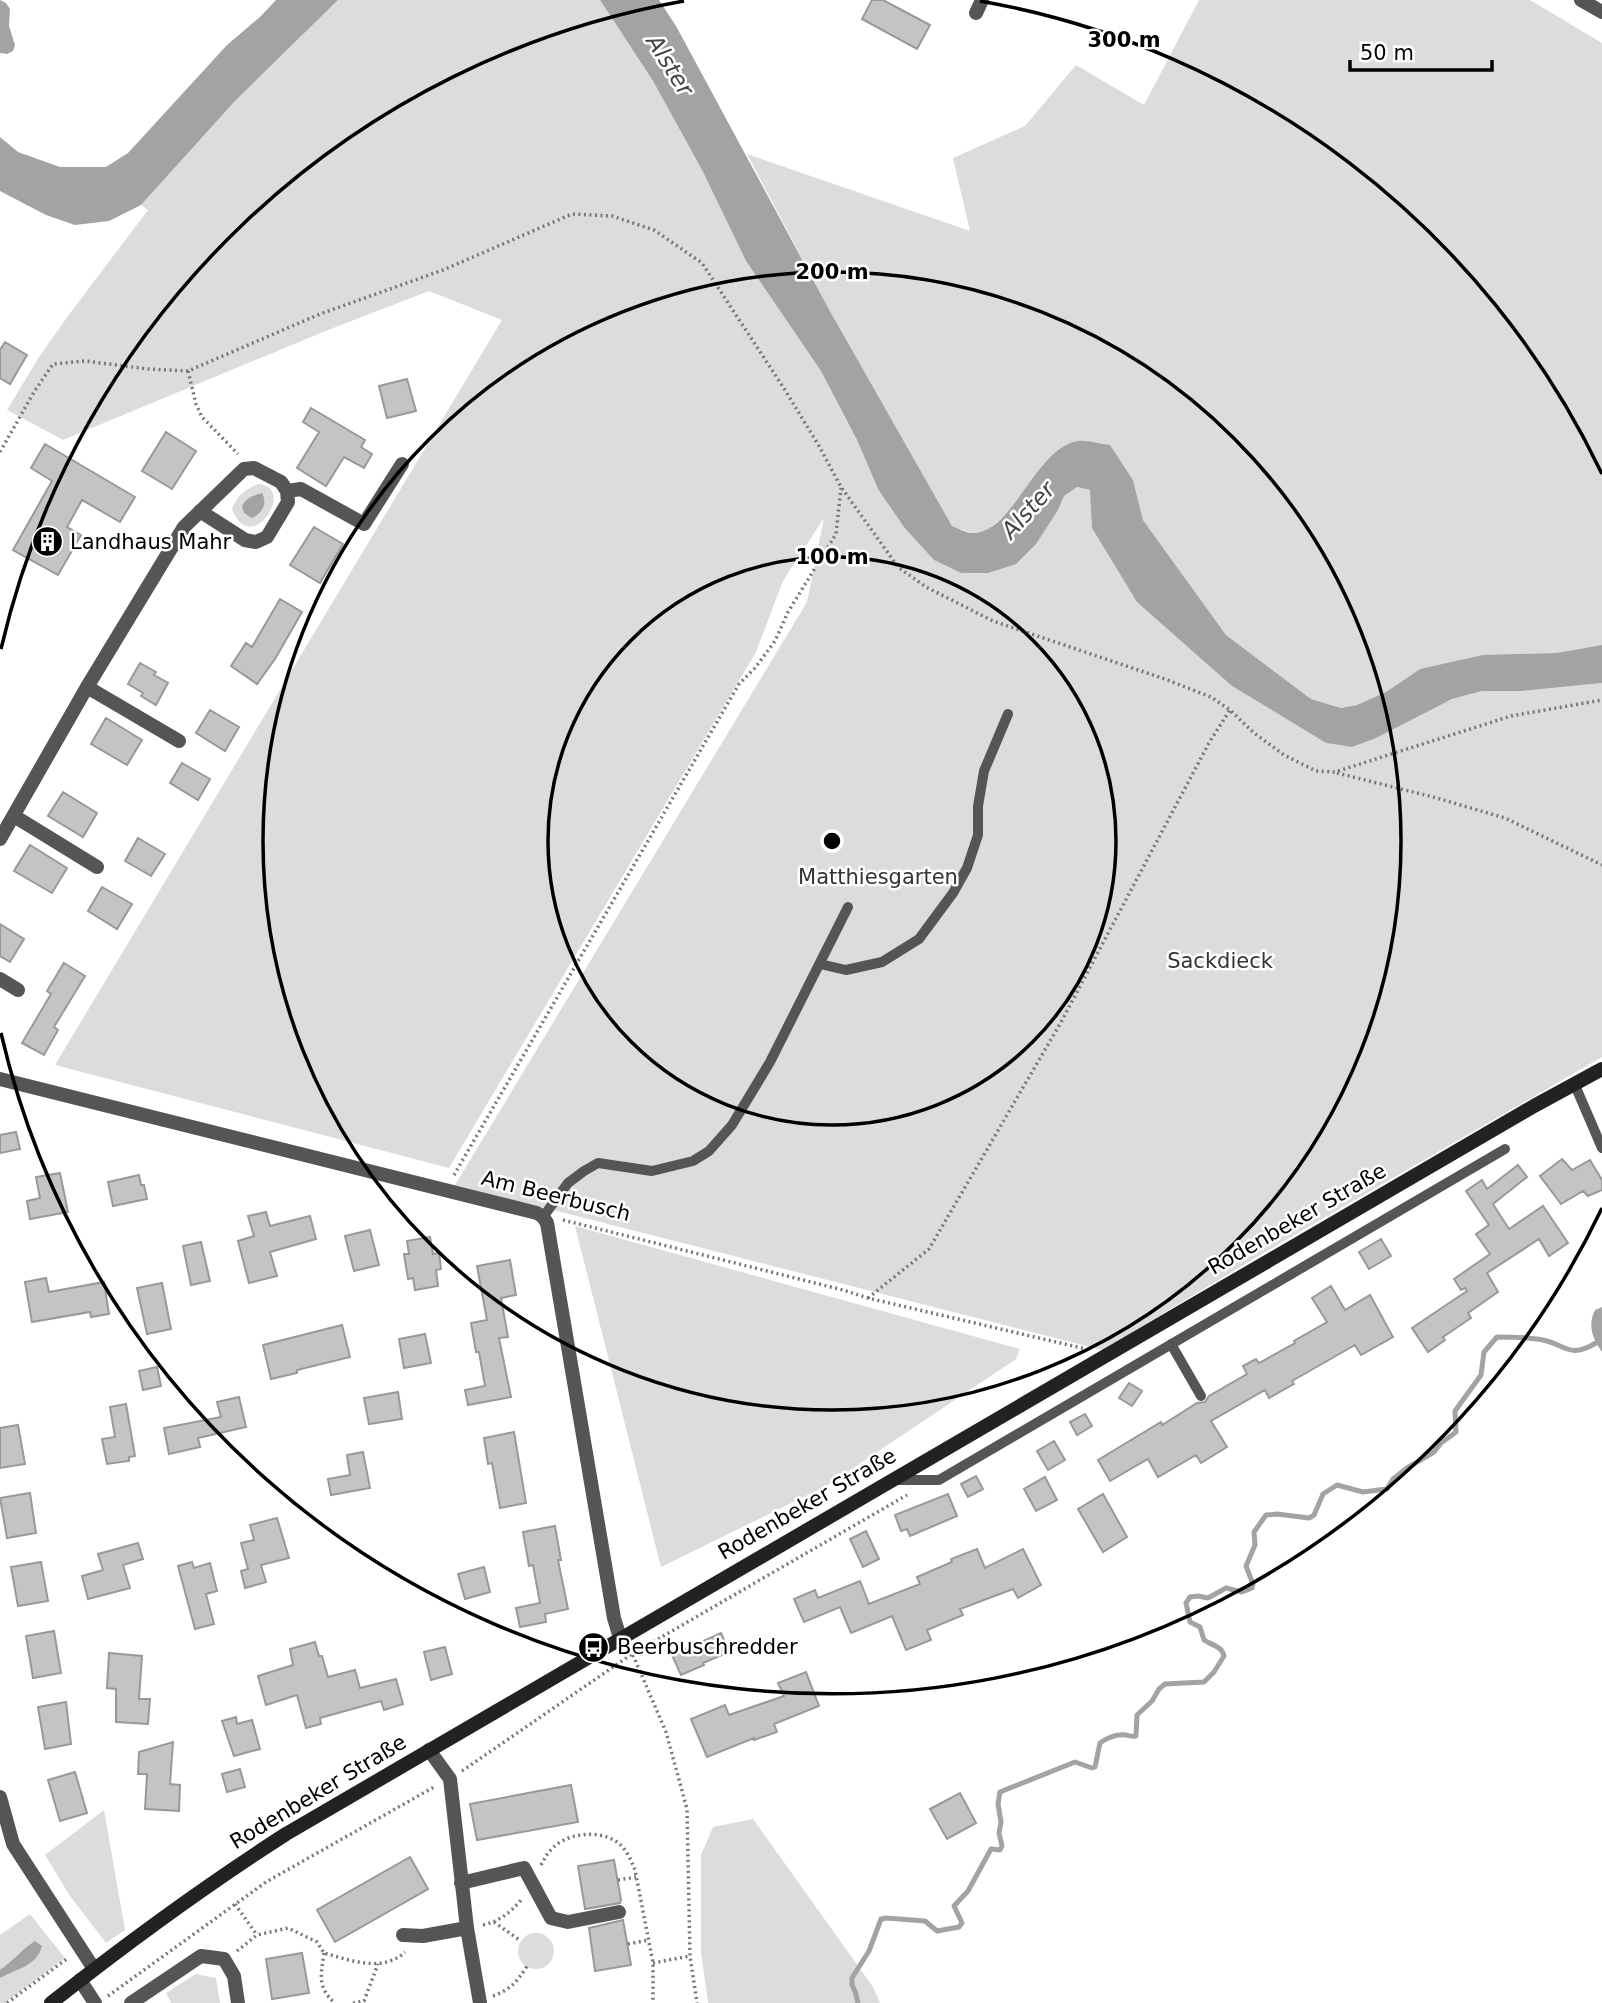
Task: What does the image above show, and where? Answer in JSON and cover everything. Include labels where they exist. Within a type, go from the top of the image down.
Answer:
[{"type":"street","points":[[1581,0],[1602,12]]},
{"type":"street","points":[[287,491],[301,488],[364,524],[401,464]]},
{"type":"street","points":[[0,839],[87,687],[184,527],[200,511],[244,469],[254,468],[281,482],[287,491],[288,502],[267,537],[256,542],[245,540],[200,511]]},
{"type":"street","points":[[87,687],[179,741]]},
{"type":"street","points":[[14,816],[97,867]]},
{"type":"street","points":[[0,979],[18,990]]},
{"type":"street","name":"Rodenbeker Straße","points":[[51,2003],[235,1867],[298,1827],[1096,1360],[1602,1069]]},
{"type":"street","name":"Am Beerbusch","points":[[0,1079],[446,1189],[537,1213],[543,1217]]},
{"type":"street","points":[[543,1217],[547,1223],[614,1618],[620,1638]]},
{"type":"street","points":[[429,1750],[450,1779],[461,1883],[479,2002]]},
{"type":"street","points":[[0,1797],[13,1844],[94,1969]]},
{"type":"street","points":[[461,1883],[524,1868],[551,1917],[568,1922],[619,1912]]},
{"type":"street","points":[[403,1936],[423,1936],[467,1928]]},
{"type":"street","points":[[131,2003],[201,1956],[224,1959],[234,1976],[239,2003]]},
{"type":"street","points":[[80,1980],[102,1999]]},
{"type":"lane","points":[[820,964],[846,971],[882,962],[919,939],[953,893],[967,868],[978,835],[978,806],[984,771],[1008,714]]},
{"type":"lane","points":[[543,1217],[568,1183],[597,1163],[652,1171],[692,1161],[709,1151],[732,1125],[770,1062],[848,906]]},
{"type":"lane","points":[[1574,1083],[1602,1148]]},
{"type":"lane","points":[[890,1480],[939,1480],[1505,1149]]},
{"type":"lane","points":[[1171,1344],[1201,1396]]},
{"type":"path","points":[[0,452],[53,364],[85,361],[188,371],[320,314],[443,270],[572,214],[612,216],[654,230],[702,263],[785,390],[841,487],[898,567],[926,587],[993,621],[1211,697],[1284,755],[1316,771],[1335,772],[1505,818],[1602,865]]},
{"type":"path","points":[[188,371],[202,417],[240,456],[244,469]]},
{"type":"path","points":[[446,1189],[739,684],[775,641],[788,612],[836,534],[841,487]]},
{"type":"path","points":[[1335,772],[1511,716],[1602,700]]},
{"type":"path","points":[[868,1298],[929,1249],[1060,1024],[1210,741],[1230,710]]},
{"type":"path","name":"Am Beerbusch","points":[[543,1217],[554,1217],[868,1298],[1087,1349],[1096,1360]]},
{"type":"path","points":[[102,1999],[266,1882],[450,1779],[632,1654],[909,1494]]},
{"type":"path","points":[[620,1638],[632,1654],[666,1732],[687,1809],[691,1956],[696,2003]]},
{"type":"path","points":[[467,1928],[494,1922],[511,1911],[524,1898],[551,1849],[565,1839],[582,1834],[617,1842],[629,1856],[636,1877],[653,1963],[653,2003]]},
{"type":"path","points":[[618,1880],[636,1877]]},
{"type":"path","points":[[235,1904],[257,1935]]},
{"type":"path","points":[[494,1922],[521,1941]]},
{"type":"path","points":[[224,1959],[228,1959],[257,1935],[288,1928],[317,1942],[324,1953],[320,1981],[334,2003]]},
{"type":"path","points":[[324,1953],[378,1964],[400,1957],[423,1936]]},
{"type":"path","points":[[628,1944],[649,1940]]},
{"type":"path","points":[[8,2003],[81,1948]]},
{"type":"path","points":[[653,1963],[691,1956]]},
{"type":"path","points":[[353,2003],[364,2001],[378,1964]]},
{"type":"path","points":[[479,2002],[505,1992],[527,1966]]},
{"type":"green space","points":[[338,0],[600,0],[653,81],[702,170],[746,261],[821,371],[857,440],[878,489],[934,560],[961,573],[988,573],[1058,510],[1064,496],[1077,487],[1091,490],[1092,528],[1232,686],[1326,743],[1353,747],[1452,699],[1482,691],[1521,691],[1602,683],[1602,1057],[1102,1350],[455,1185],[807,602],[824,518],[783,581],[756,652],[449,1168],[55,1065],[502,320],[429,291],[63,440],[7,410],[39,357],[148,210],[141,205],[235,101]]},
{"type":"green space","points":[[1199,0],[1530,0],[1602,43],[1602,645],[1420,669],[1386,692],[1357,705],[1341,708],[1311,699],[1226,635],[1143,520],[1133,480],[1110,445],[1005,515],[986,531],[971,533],[952,526],[831,313],[747,154],[970,231],[953,158],[1025,126],[1076,65],[1144,105]]},
{"type":"green space","points":[[258,484],[269,488],[273,496],[272,506],[259,524],[250,526],[240,522],[232,509],[242,494]]},
{"type":"green space","points":[[575,1226],[1020,1349],[1016,1359],[828,1485],[661,1567]]},
{"type":"green space","points":[[104,1810],[125,1930],[106,1943],[70,1896],[45,1855]]},
{"type":"green space","points":[[753,1819],[873,1987],[880,2003],[708,2003],[701,1952],[701,1855],[713,1827]]},
{"type":"green space","points":[[30,1914],[65,1958],[5,2003],[0,2003],[0,1978],[25,1947],[0,1970],[0,1935]]},
{"type":"green space","points":[[536,1933],[548,1939],[554,1951],[548,1963],[536,1969],[524,1963],[518,1951],[524,1939]]},
{"type":"green space","points":[[196,1974],[216,1978],[220,2003],[171,2003],[166,1993]]},
{"type":"water","points":[[0,0],[10,9],[9,26],[15,45],[13,51],[7,54],[0,53]]},
{"type":"water","points":[[276,0],[338,0],[235,101],[141,205],[109,221],[75,225],[46,215],[0,191],[0,137],[18,152],[60,167],[106,167],[128,153],[227,45]]},
{"type":"water","name":"Alster","points":[[600,0],[659,0],[676,26],[831,313],[952,526],[972,533],[986,530],[999,521],[1048,459],[1062,447],[1077,441],[1110,445],[1133,480],[1143,520],[1226,635],[1311,699],[1341,708],[1357,705],[1386,692],[1420,669],[1483,655],[1556,653],[1602,645],[1602,683],[1521,691],[1482,691],[1452,699],[1376,738],[1352,747],[1326,743],[1232,686],[1137,602],[1092,528],[1090,490],[1077,487],[1064,496],[1036,544],[1016,564],[988,573],[961,573],[934,560],[904,527],[878,489],[857,440],[821,371],[746,261],[702,170],[653,81]]},
{"type":"water","points":[[262,493],[263,508],[252,518],[244,513],[242,506],[248,499]]},
{"type":"water","points":[[1602,1307],[1602,1352],[1591,1327],[1595,1310]]},
{"type":"water","points":[[35,1941],[42,1946],[36,1958],[0,1978],[0,1970]]},
{"type":"building","points":[[872,0],[883,0],[930,25],[917,49],[862,19]]},
{"type":"building","points":[[5,342],[27,355],[10,384],[0,378],[0,350]]},
{"type":"building","points":[[407,379],[416,411],[387,418],[379,386]]},
{"type":"building","points":[[311,408],[365,440],[361,447],[372,454],[364,468],[344,457],[326,486],[297,468],[319,432],[303,422]]},
{"type":"building","points":[[166,432],[196,451],[172,489],[142,471]]},
{"type":"building","points":[[45,444],[135,497],[120,522],[82,500],[67,527],[81,535],[58,575],[13,550],[52,481],[31,468]]},
{"type":"building","points":[[314,527],[343,544],[320,583],[290,565]]},
{"type":"building","points":[[280,599],[302,612],[257,684],[231,666],[246,643],[252,647]]},
{"type":"building","points":[[140,663],[168,683],[156,705],[128,684]]},
{"type":"building","points":[[210,710],[239,727],[225,751],[196,733]]},
{"type":"building","points":[[106,718],[142,740],[127,765],[91,744]]},
{"type":"building","points":[[182,763],[210,779],[198,800],[170,783]]},
{"type":"building","points":[[63,792],[97,813],[83,837],[48,816]]},
{"type":"building","points":[[138,838],[165,854],[151,876],[125,861]]},
{"type":"building","points":[[30,845],[67,868],[52,893],[14,871]]},
{"type":"building","points":[[102,887],[132,904],[117,929],[88,911]]},
{"type":"building","points":[[0,924],[24,939],[10,962],[0,956]]},
{"type":"building","points":[[64,963],[85,976],[54,1027],[58,1030],[44,1055],[22,1043],[51,994],[47,991]]},
{"type":"building","points":[[16,1132],[20,1149],[0,1153],[0,1135]]},
{"type":"building","points":[[1562,1159],[1572,1170],[1590,1160],[1602,1180],[1602,1190],[1588,1196],[1583,1191],[1561,1204],[1540,1176]]},
{"type":"building","points":[[1518,1165],[1527,1177],[1493,1204],[1509,1229],[1543,1206],[1568,1243],[1549,1256],[1539,1239],[1487,1273],[1498,1292],[1468,1313],[1471,1318],[1443,1337],[1445,1340],[1428,1352],[1412,1328],[1467,1291],[1465,1288],[1461,1290],[1454,1279],[1490,1254],[1476,1234],[1489,1225],[1466,1191],[1482,1180],[1487,1189]]},
{"type":"building","points":[[60,1173],[68,1212],[30,1219],[27,1201],[40,1198],[36,1177]]},
{"type":"building","points":[[139,1175],[147,1199],[113,1206],[108,1182]]},
{"type":"building","points":[[266,1212],[270,1226],[310,1216],[316,1239],[270,1252],[277,1276],[249,1283],[238,1241],[254,1236],[248,1216]]},
{"type":"building","points":[[370,1230],[379,1265],[354,1271],[345,1236]]},
{"type":"building","points":[[430,1237],[433,1254],[439,1253],[441,1269],[436,1270],[438,1286],[415,1290],[413,1278],[408,1279],[404,1254],[409,1254],[407,1241]]},
{"type":"building","points":[[1381,1239],[1391,1256],[1369,1269],[1359,1252]]},
{"type":"building","points":[[201,1242],[210,1281],[191,1285],[183,1246]]},
{"type":"building","points":[[510,1260],[516,1295],[501,1298],[508,1337],[499,1338],[511,1397],[468,1405],[465,1390],[485,1386],[471,1323],[487,1320],[477,1266]]},
{"type":"building","points":[[46,1278],[49,1292],[104,1282],[109,1314],[91,1317],[90,1312],[32,1322],[25,1282]]},
{"type":"building","points":[[162,1283],[171,1329],[147,1334],[137,1288]]},
{"type":"building","points":[[1331,1286],[1345,1310],[1370,1295],[1393,1337],[1361,1355],[1355,1345],[1292,1381],[1294,1384],[1269,1398],[1265,1390],[1211,1421],[1227,1447],[1201,1463],[1196,1455],[1158,1477],[1148,1459],[1110,1481],[1098,1460],[1161,1422],[1162,1425],[1197,1403],[1205,1402],[1209,1396],[1247,1374],[1243,1366],[1256,1359],[1259,1363],[1327,1322],[1312,1298]]},
{"type":"building","points":[[342,1325],[350,1357],[271,1379],[263,1345]]},
{"type":"building","points":[[425,1334],[431,1363],[404,1368],[399,1339]]},
{"type":"building","points":[[157,1367],[161,1386],[143,1390],[139,1371]]},
{"type":"building","points":[[1129,1383],[1142,1391],[1132,1406],[1119,1398]]},
{"type":"building","points":[[398,1392],[402,1419],[369,1424],[364,1398]]},
{"type":"building","points":[[239,1397],[246,1427],[198,1438],[200,1447],[169,1454],[164,1428],[221,1417],[217,1402]]},
{"type":"building","points":[[126,1404],[135,1456],[129,1457],[129,1461],[107,1464],[102,1439],[115,1437],[110,1407]]},
{"type":"building","points":[[1085,1414],[1092,1426],[1077,1435],[1070,1422]]},
{"type":"building","points":[[18,1425],[25,1464],[0,1468],[0,1428]]},
{"type":"building","points":[[514,1432],[526,1503],[500,1508],[492,1463],[488,1464],[484,1438]]},
{"type":"building","points":[[1054,1441],[1065,1460],[1048,1470],[1037,1451]]},
{"type":"building","points":[[363,1452],[370,1488],[331,1495],[328,1479],[350,1475],[347,1455]]},
{"type":"building","points":[[976,1476],[983,1489],[968,1497],[961,1484]]},
{"type":"building","points":[[1045,1477],[1057,1500],[1036,1511],[1024,1489]]},
{"type":"building","points":[[30,1493],[36,1533],[7,1538],[0,1498]]},
{"type":"building","points":[[948,1494],[957,1516],[910,1536],[907,1529],[901,1531],[895,1515]]},
{"type":"building","points":[[1103,1494],[1127,1537],[1103,1552],[1078,1509]]},
{"type":"building","points":[[277,1518],[289,1558],[261,1565],[266,1582],[245,1588],[241,1571],[248,1569],[241,1543],[254,1540],[250,1525]]},
{"type":"building","points":[[555,1526],[561,1560],[558,1560],[568,1609],[545,1614],[546,1622],[520,1627],[516,1608],[540,1603],[523,1532]]},
{"type":"building","points":[[866,1531],[879,1559],[863,1567],[850,1539]]},
{"type":"building","points":[[138,1543],[143,1559],[123,1565],[130,1588],[88,1599],[82,1576],[103,1570],[98,1554]]},
{"type":"building","points":[[977,1549],[985,1568],[1023,1549],[1041,1585],[1018,1598],[1013,1589],[960,1609],[963,1615],[927,1630],[931,1640],[906,1650],[892,1616],[851,1633],[840,1607],[804,1622],[794,1599],[815,1590],[818,1598],[860,1581],[869,1604],[920,1584],[917,1577]]},
{"type":"building","points":[[41,1562],[48,1601],[18,1606],[11,1567]]},
{"type":"building","points":[[192,1562],[194,1568],[210,1563],[217,1591],[206,1594],[214,1624],[195,1629],[178,1566]]},
{"type":"building","points":[[484,1567],[490,1592],[465,1599],[458,1574]]},
{"type":"building","points":[[54,1631],[61,1673],[33,1678],[26,1636]]},
{"type":"building","points":[[721,1633],[729,1652],[681,1675],[672,1655]]},
{"type":"building","points":[[315,1642],[328,1677],[355,1670],[360,1688],[396,1679],[403,1704],[384,1710],[381,1701],[320,1718],[321,1724],[306,1728],[297,1695],[266,1705],[258,1676],[293,1665],[290,1649]]},
{"type":"building","points":[[445,1647],[452,1674],[431,1680],[424,1652]]},
{"type":"building","points":[[109,1653],[142,1656],[139,1699],[150,1699],[148,1724],[116,1722],[116,1689],[107,1688]]},
{"type":"building","points":[[806,1672],[819,1706],[774,1724],[777,1732],[707,1757],[691,1719],[725,1705],[729,1715],[784,1696],[778,1683]]},
{"type":"building","points":[[66,1702],[71,1744],[45,1749],[38,1707]]},
{"type":"building","points":[[236,1717],[237,1724],[252,1720],[260,1749],[234,1756],[222,1721]]},
{"type":"building","points":[[173,1742],[170,1784],[180,1785],[179,1811],[145,1809],[147,1774],[138,1774],[139,1752]]},
{"type":"building","points":[[240,1769],[245,1787],[227,1792],[222,1774]]},
{"type":"building","points":[[75,1772],[87,1813],[60,1821],[48,1780]]},
{"type":"building","points":[[571,1785],[578,1822],[477,1840],[470,1804]]},
{"type":"building","points":[[960,1793],[976,1823],[947,1839],[930,1809]]},
{"type":"building","points":[[410,1857],[428,1889],[335,1942],[317,1910]]},
{"type":"building","points":[[614,1860],[620,1903],[585,1909],[578,1866]]},
{"type":"building","points":[[623,1920],[631,1965],[595,1971],[589,1928]]},
{"type":"building","points":[[302,1953],[309,1993],[272,1999],[266,1959]]},
{"type":"waterway","points":[[858,2003],[852,1978],[869,1951],[881,1919],[925,1921],[937,1931],[959,1927],[962,1923],[954,1906],[968,1891],[991,1849],[1000,1850],[1002,1846],[999,1833],[1000,1792],[1075,1762],[1095,1767],[1100,1743],[1116,1736],[1136,1736],[1137,1715],[1165,1684],[1204,1682],[1214,1672],[1224,1656],[1223,1653],[1204,1640],[1200,1627],[1190,1622],[1186,1603],[1190,1597],[1208,1598],[1226,1588],[1242,1592],[1252,1588],[1246,1566],[1255,1545],[1254,1532],[1266,1515],[1309,1518],[1314,1515],[1323,1494],[1337,1485],[1363,1492],[1387,1489],[1393,1479],[1434,1452],[1456,1432],[1455,1411],[1481,1375],[1484,1352],[1497,1337],[1538,1339],[1573,1350],[1587,1348],[1596,1343]]},
{"type":"place","name":"Landhaus Mahr","points":[[47,542]]},
{"type":"place","name":"Beerbuschredder","points":[[594,1647]]},
{"type":"park label","name":"Matthiesgarten","points":[[878,877]]},
{"type":"park label","name":"Sackdieck","points":[[1220,961]]}]
